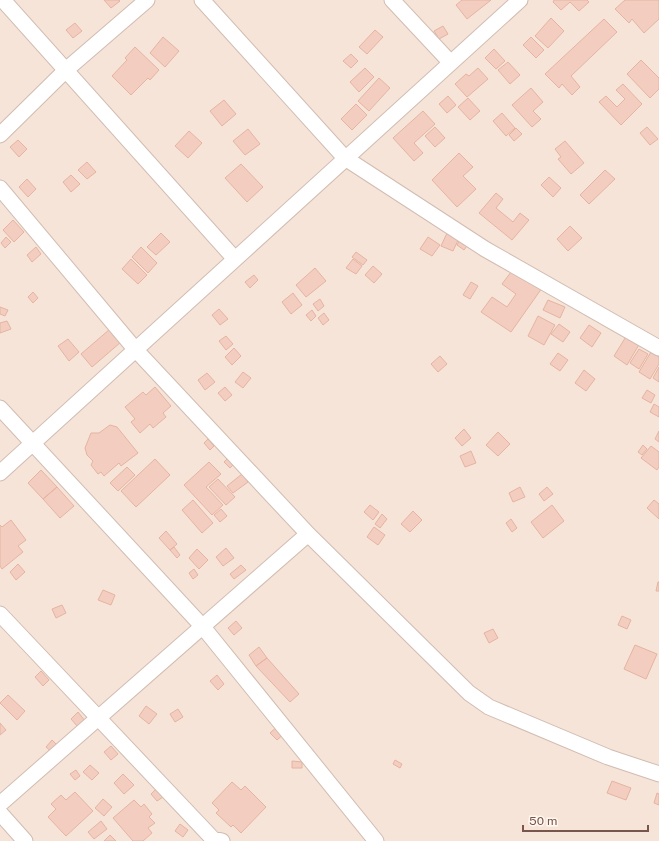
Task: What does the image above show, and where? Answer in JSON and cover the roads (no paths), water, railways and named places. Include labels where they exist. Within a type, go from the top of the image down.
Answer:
[{"type":"street","points":[[3,0],[67,69],[234,258]]},
{"type":"street","points":[[0,135],[67,69],[147,0]]},
{"type":"street","points":[[202,0],[345,158],[485,249],[659,348]]},
{"type":"street","points":[[392,0],[450,62]]},
{"type":"street","points":[[0,473],[234,258],[520,0]]},
{"type":"street","points":[[0,188],[135,349],[308,534],[452,678],[489,707],[608,757],[659,774]]},
{"type":"street","points":[[0,408],[203,627],[376,841]]},
{"type":"street","points":[[0,804],[308,534]]},
{"type":"street","points":[[0,614],[213,839],[222,841]]},
{"type":"street","points":[[0,813],[25,841]]}]
